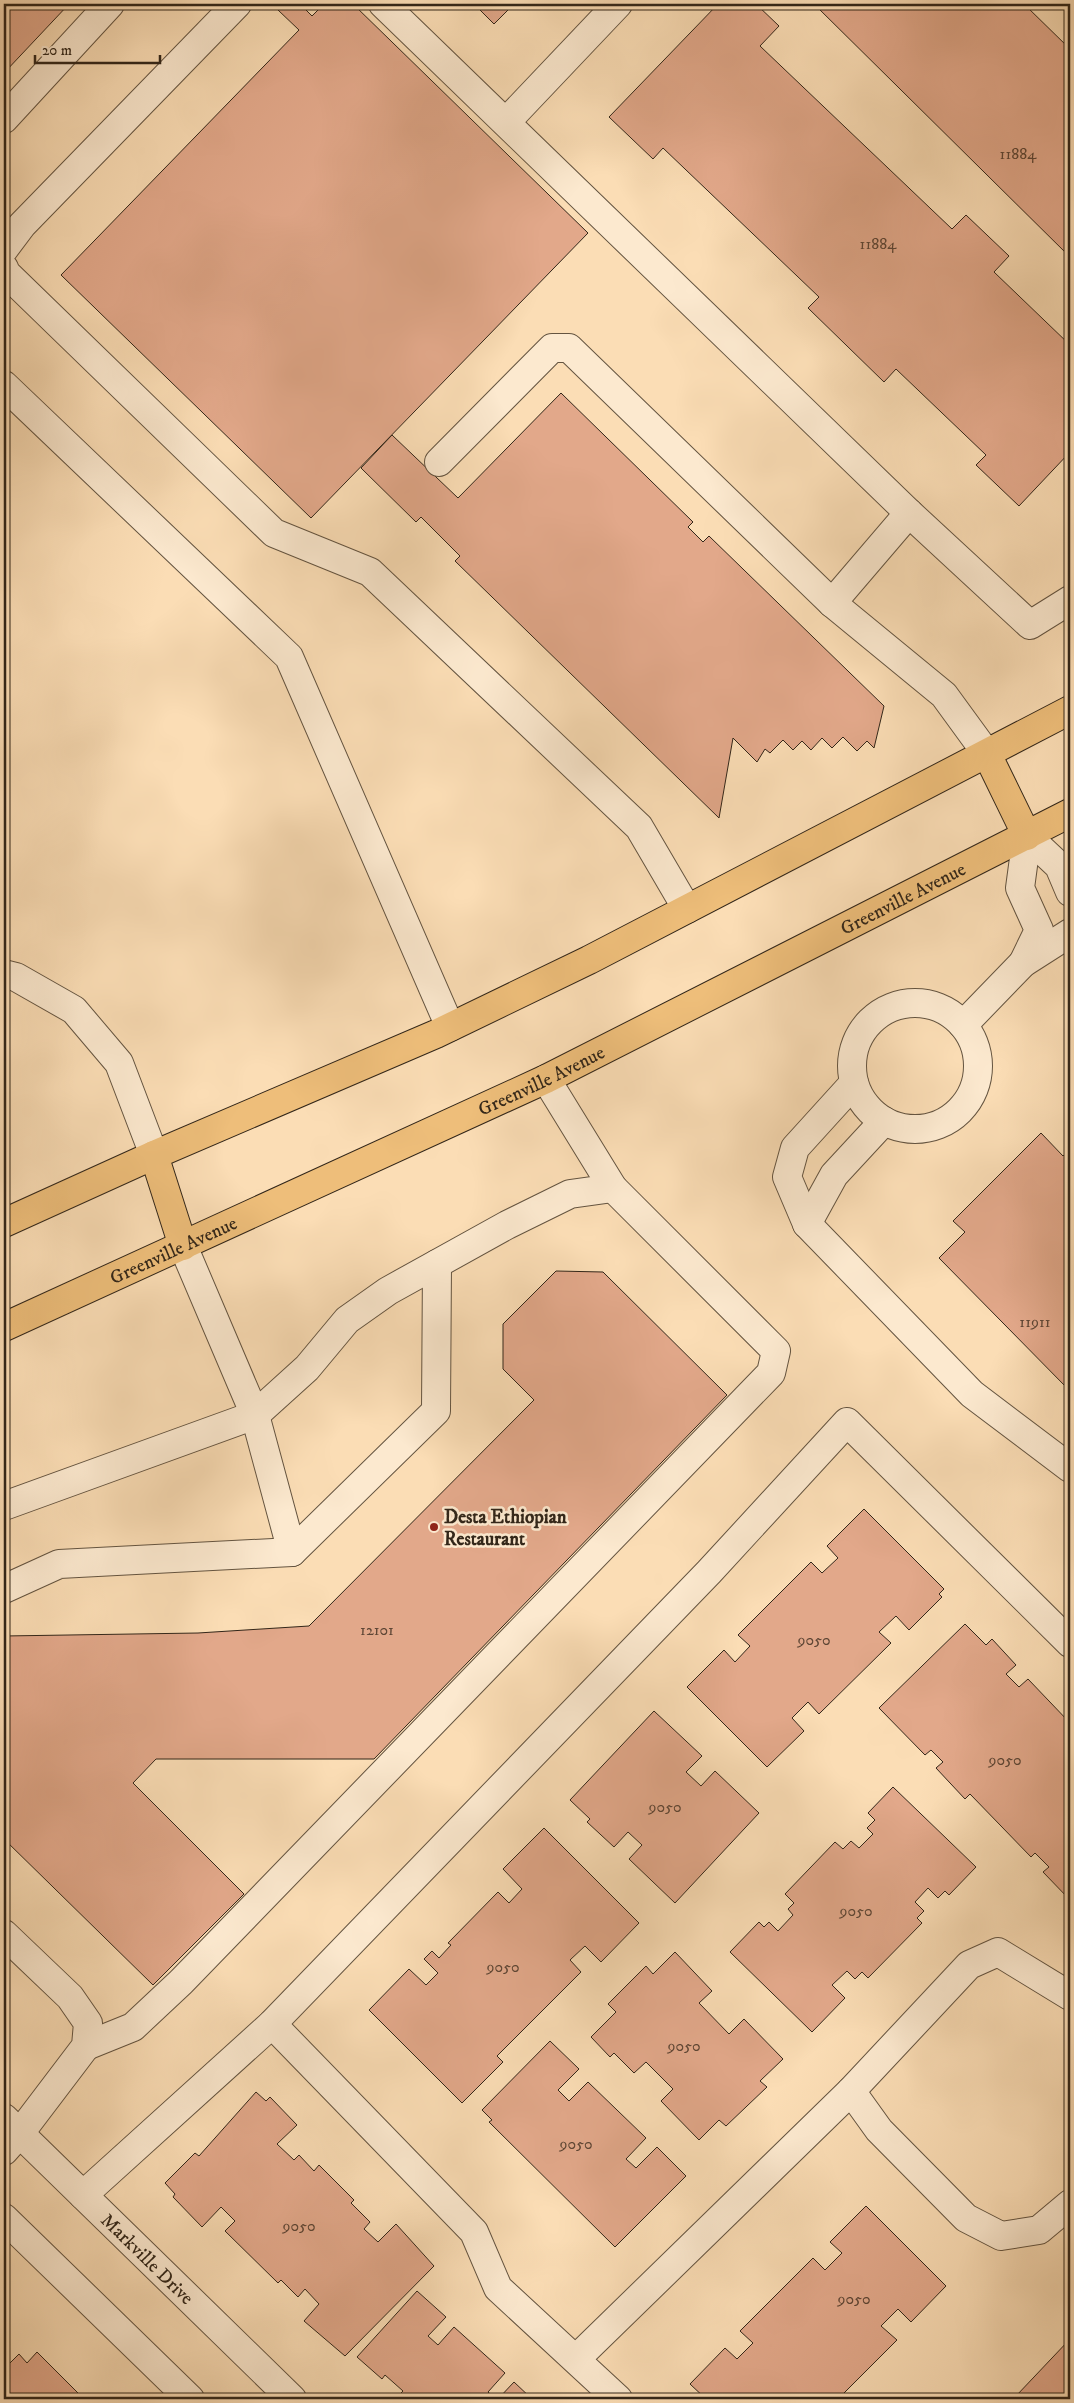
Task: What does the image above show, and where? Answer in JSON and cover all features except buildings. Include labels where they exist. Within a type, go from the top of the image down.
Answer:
[{"type":"main road","points":[[4,1223],[154,1155],[450,1027],[687,909],[1070,710]]},
{"type":"main road","points":[[987,754],[1027,836]]},
{"type":"main road","name":"Greenville Avenue","points":[[4,1327],[546,1079],[1070,813]]},
{"type":"main road","points":[[154,1155],[183,1246]]},
{"type":"street","points":[[4,119],[110,4]]},
{"type":"street","points":[[4,249],[22,225],[236,4]]},
{"type":"street","points":[[383,4],[507,121],[910,513],[1030,625],[1070,600]]},
{"type":"street","points":[[507,121],[618,4]]},
{"type":"street","points":[[4,268],[6,273],[274,533],[370,572],[639,827],[687,909]]},
{"type":"street","points":[[438,462],[552,348],[568,348],[832,603],[944,695],[987,754]]},
{"type":"street","points":[[4,385],[289,657],[450,1027]]},
{"type":"street","points":[[832,603],[910,513]]},
{"type":"street","points":[[1027,836],[1059,866],[1070,892]]},
{"type":"street","points":[[1023,963],[1039,930],[1020,888],[1027,836]]},
{"type":"street","points":[[963,1025],[1023,963],[1070,933]]},
{"type":"street","points":[[4,974],[16,977],[74,1010],[120,1063],[154,1155]]},
{"type":"street","points":[[919,1002],[940,1007],[963,1025],[976,1049],[978,1066],[976,1083],[969,1099],[958,1112],[942,1124],[923,1129],[902,1128],[884,1122],[868,1109],[856,1091],[854,1083],[851,1070],[853,1048],[862,1028],[878,1013],[898,1004],[919,1002]]},
{"type":"street","points":[[9,2134],[86,2046],[133,2027],[181,1982],[770,1372],[776,1351],[613,1188],[546,1079]]},
{"type":"street","points":[[854,1083],[795,1148],[787,1177],[807,1224],[972,1394],[1070,1468]]},
{"type":"street","points":[[807,1224],[834,1175],[884,1122]]},
{"type":"street","points":[[4,1506],[255,1416],[307,1368],[347,1320],[388,1291],[570,1194],[613,1188]]},
{"type":"street","points":[[183,1246],[255,1416],[292,1552]]},
{"type":"street","points":[[4,1589],[59,1564],[292,1552],[436,1411],[437,1264]]},
{"type":"street","points":[[83,2196],[272,2024],[709,1572],[847,1422],[1070,1643]]},
{"type":"street","points":[[4,1934],[70,1997],[88,2022],[86,2046]]},
{"type":"street","points":[[576,2359],[851,2091],[969,1965],[998,1952],[1070,1996]]},
{"type":"street","points":[[272,2024],[474,2232],[498,2288],[618,2399]]},
{"type":"street","points":[[851,2091],[878,2130],[966,2218],[1001,2236],[1039,2230],[1070,2204]]},
{"type":"street","name":"Markville Drive","points":[[9,2134],[83,2196],[292,2399]]},
{"type":"street","points":[[4,2218],[190,2399]]},
{"type":"place","name":"Desta Ethiopian Restaurant","points":[[434,1527]]}]
